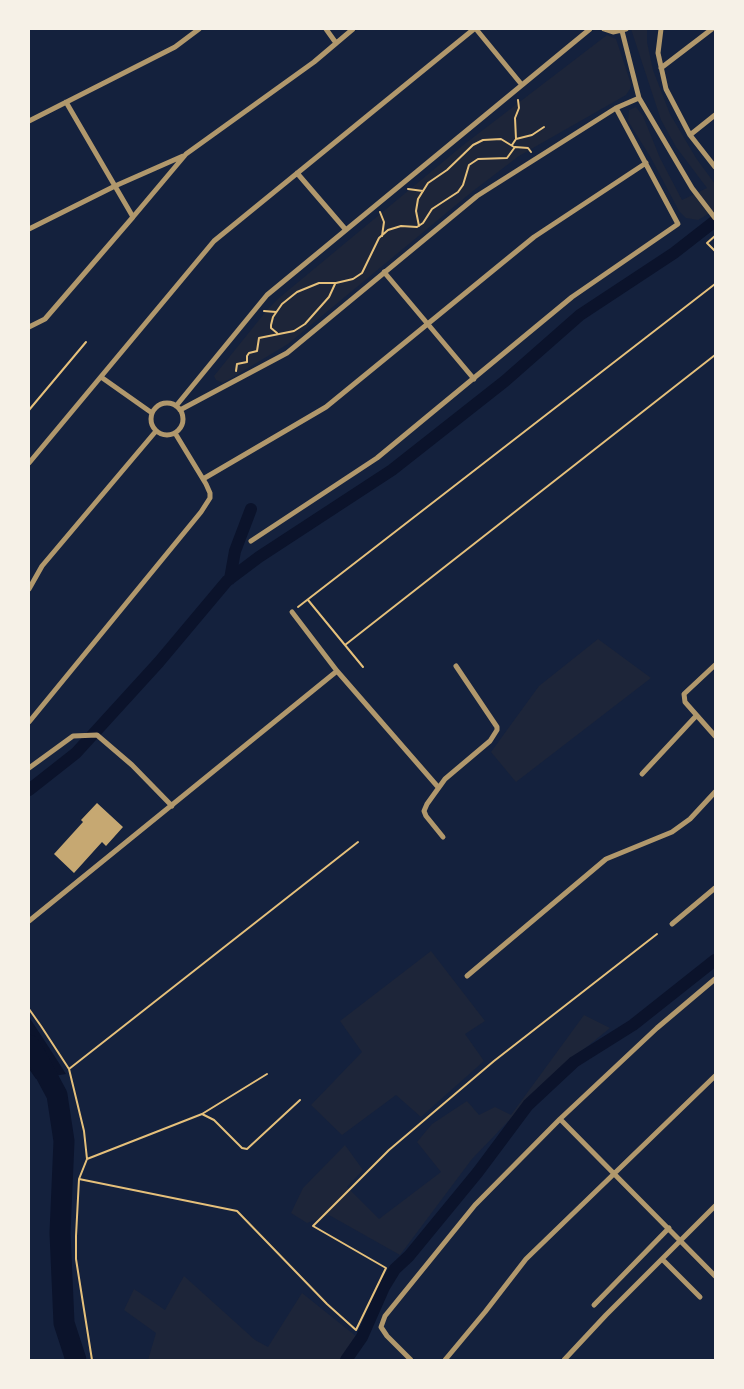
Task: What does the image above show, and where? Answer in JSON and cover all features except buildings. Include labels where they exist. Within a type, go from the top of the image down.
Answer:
[{"type":"street","points":[[29,121],[175,47],[199,29]]},
{"type":"street","points":[[326,29],[336,43]]},
{"type":"street","points":[[29,229],[115,186],[186,154],[314,62],[353,29]]},
{"type":"street","points":[[29,463],[214,241],[475,29],[522,85]]},
{"type":"street","points":[[178,408],[267,295],[590,29]]},
{"type":"street","points":[[604,29],[613,32],[624,30],[639,98],[692,188],[715,218]]},
{"type":"street","points":[[661,29],[658,53],[666,89],[690,135],[715,166]]},
{"type":"street","points":[[661,68],[712,29]]},
{"type":"street","points":[[178,408],[240,378],[287,352],[477,196],[616,108],[639,98]]},
{"type":"street","points":[[66,102],[133,217]]},
{"type":"street","points":[[251,541],[377,458],[572,297],[678,224],[616,108]]},
{"type":"street","points":[[690,135],[715,115]]},
{"type":"street","points":[[29,327],[45,319],[186,154]]},
{"type":"street","points":[[203,479],[326,407],[534,237],[646,163]]},
{"type":"street","points":[[297,173],[346,230]]},
{"type":"street","points":[[384,272],[474,379]]},
{"type":"street","points":[[101,377],[152,412]]},
{"type":"street","points":[[170,404],[178,408],[182,420],[181,426],[175,433],[165,435],[156,432],[151,423],[152,412],[160,405],[170,404]]},
{"type":"street","points":[[29,589],[42,566],[156,432]]},
{"type":"street","points":[[29,722],[202,512],[210,498],[210,492],[203,479],[175,433]]},
{"type":"street","points":[[292,612],[337,671],[438,787]]},
{"type":"street","points":[[715,665],[684,694],[685,702],[715,736]]},
{"type":"street","points":[[443,837],[426,816],[424,811],[427,804],[445,779],[490,741],[498,730],[456,666]]},
{"type":"street","points":[[29,921],[337,671]]},
{"type":"street","points":[[642,774],[696,716]]},
{"type":"street","points":[[29,768],[74,736],[96,735],[132,764],[172,806]]},
{"type":"street","points":[[466,976],[606,859],[672,832],[690,819],[715,792]]},
{"type":"street","points":[[672,924],[715,888]]},
{"type":"street","points":[[412,1360],[381,1327],[385,1316],[475,1205],[560,1118],[657,1028],[715,979]]},
{"type":"street","points":[[445,1360],[486,1312],[526,1259],[715,1076]]},
{"type":"street","points":[[560,1118],[715,1276]]},
{"type":"street","points":[[564,1360],[606,1315],[715,1206]]},
{"type":"street","points":[[594,1305],[669,1228]]},
{"type":"street","points":[[662,1259],[700,1297]]},
{"type":"path","points":[[277,333],[271,325],[273,317],[282,304],[297,292],[319,283],[336,283],[353,279],[362,273],[379,238],[388,230],[401,226],[418,226],[423,223],[432,209],[458,192],[464,185],[469,165],[478,159],[507,158],[516,139],[515,118],[520,108],[517,89]]},
{"type":"path","points":[[516,139],[532,135],[544,127]]},
{"type":"path","points":[[418,226],[416,211],[418,199],[428,182],[447,170],[472,146],[483,140],[501,139],[514,146],[528,148],[536,158]]},
{"type":"path","points":[[400,186],[414,191],[423,191]]},
{"type":"path","points":[[376,205],[384,222],[382,236]]},
{"type":"path","points":[[715,236],[707,243],[715,251]]},
{"type":"path","points":[[240,378],[236,372],[237,364],[247,362],[249,353],[257,351],[259,338],[294,330],[305,324],[329,297],[336,283]]},
{"type":"path","points":[[292,612],[715,284]]},
{"type":"path","points":[[29,410],[86,342]]},
{"type":"path","points":[[345,645],[715,356]]},
{"type":"path","points":[[308,600],[363,667]]},
{"type":"path","points":[[69,1069],[358,842]]},
{"type":"path","points":[[79,1179],[237,1211],[327,1304],[356,1330],[386,1268],[313,1226],[389,1150],[494,1061],[657,934]]},
{"type":"path","points":[[29,1009],[69,1069],[84,1131],[87,1160],[79,1179],[76,1259],[92,1360]]},
{"type":"path","points":[[87,1160],[202,1114],[267,1074]]},
{"type":"path","points":[[202,1114],[214,1120],[242,1148],[247,1149],[300,1100]]},
{"type":"shaded area","points":[[631,29],[647,29],[647,42],[653,70],[670,114],[696,158],[715,184],[715,210],[698,220],[686,218],[679,211],[651,158],[628,121],[629,110],[636,107],[643,116],[660,158],[682,200],[707,188],[676,147],[661,120]]},
{"type":"shaded area","points":[[607,35],[616,39],[631,84],[626,95],[519,156],[473,191],[288,344],[223,383],[216,380],[214,376],[267,310],[279,298],[462,146]]},
{"type":"shaded area","points":[[598,639],[651,678],[516,782],[491,752],[539,686]]},
{"type":"shaded area","points":[[431,951],[485,1021],[465,1034],[484,1061],[421,1117],[396,1095],[342,1135],[311,1105],[362,1052],[340,1021]]},
{"type":"shaded area","points":[[584,1015],[610,1028],[577,1055],[518,1111],[472,1159],[400,1255],[329,1215],[307,1223],[291,1213],[303,1188],[345,1145],[363,1170],[347,1187],[379,1219],[441,1172],[417,1142],[432,1124],[467,1101],[479,1115],[495,1107],[511,1115]]},
{"type":"shaded area","points":[[29,1017],[66,1074],[36,1079],[29,1069]]},
{"type":"shaded area","points":[[184,1276],[255,1340],[268,1347],[302,1293],[357,1337],[340,1360],[148,1360],[156,1333],[124,1310],[134,1289],[165,1310]]},
{"type":"waterway","points":[[29,790],[76,753],[159,662],[227,581],[259,557],[392,470],[505,381],[580,315],[674,253],[715,221]]},
{"type":"waterway","points":[[230,579],[235,551],[251,509]]},
{"type":"waterway","points":[[346,1360],[362,1337],[384,1287],[395,1269],[409,1256],[478,1172],[528,1105],[574,1062],[633,1025],[715,960]]},
{"type":"waterway","points":[[29,1045],[57,1095],[64,1141],[60,1233],[64,1323],[76,1360]]}]
